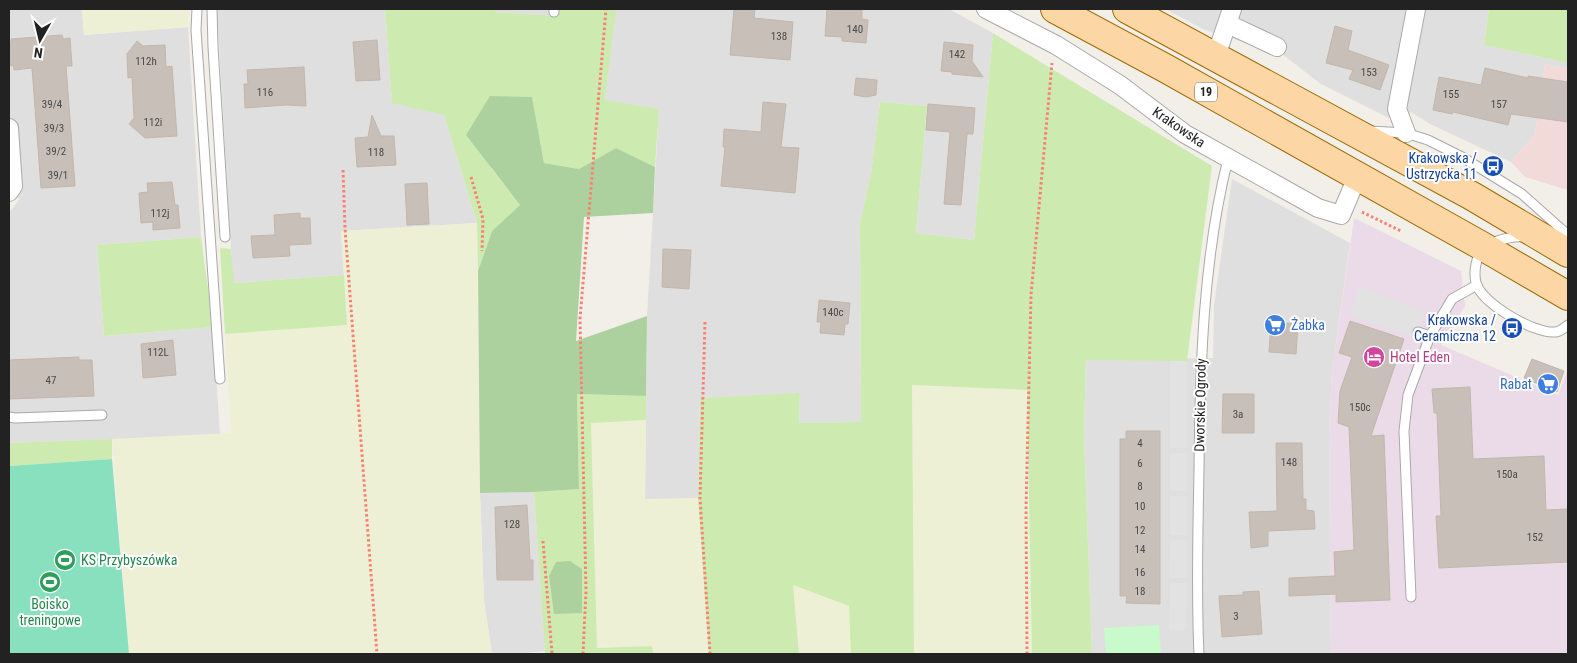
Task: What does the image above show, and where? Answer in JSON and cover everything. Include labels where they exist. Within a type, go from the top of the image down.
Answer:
[{"type":"main road","name":"19","points":[[1055,9],[1165,68],[1568,296]]},
{"type":"main road","points":[[1126,9],[1564,247]]},
{"type":"street","name":"Krakowska","points":[[986,9],[1056,45],[1120,85],[1185,134],[1318,208],[1341,215],[1357,177]]},
{"type":"street","points":[[1406,133],[1397,109],[1416,9]]},
{"type":"street","points":[[1212,56],[1219,47],[1230,16],[1277,47]]},
{"type":"street","points":[[9,128],[13,186],[9,192]]},
{"type":"lane","points":[[197,9],[196,30],[220,379]]},
{"type":"lane","points":[[212,9],[225,237]]},
{"type":"lane","points":[[1354,133],[1376,131],[1406,133],[1436,144],[1522,194],[1564,247]]},
{"type":"lane","name":"Dworskie Ogrody","points":[[1199,654],[1197,610],[1200,371],[1207,286],[1221,185],[1228,159]]},
{"type":"lane","points":[[1564,247],[1519,236],[1482,246],[1474,267],[1476,284],[1491,304],[1536,329],[1558,332],[1568,325]]},
{"type":"lane","points":[[1411,597],[1404,432],[1408,395],[1430,336],[1452,299],[1476,284]]},
{"type":"lane","points":[[1418,332],[1430,336]]},
{"type":"lane","points":[[9,417],[102,415]]},
{"type":"path","points":[[583,654],[586,591],[580,319],[606,9]]},
{"type":"path","points":[[1027,654],[1026,509],[1031,295],[1052,63],[1056,45]]},
{"type":"path","points":[[343,170],[346,238],[378,654]]},
{"type":"path","points":[[471,177],[483,219],[482,251]]},
{"type":"path","points":[[705,322],[700,498],[710,654]]},
{"type":"path","points":[[543,540],[552,654]]},
{"type":"shaded area","points":[[9,9],[82,9],[84,35],[188,27],[201,237],[97,245],[104,336],[213,327],[220,435],[9,443],[9,213],[20,199],[9,190]]},
{"type":"shaded area","points":[[217,9],[385,9],[392,102],[444,115],[477,223],[341,231],[344,275],[233,283]]},
{"type":"shaded area","points":[[495,9],[559,9],[558,16],[495,12]]},
{"type":"shaded area","points":[[615,9],[949,9],[993,33],[974,240],[916,233],[927,106],[880,102],[871,175],[860,223],[861,422],[799,423],[800,394],[700,398],[698,498],[645,500],[647,316],[659,109],[605,101]]},
{"type":"shaded area","points":[[1165,9],[1489,9],[1484,45],[1568,63],[1568,69],[1545,64],[1535,134],[1511,162],[1430,124],[1411,112],[1389,118],[1321,84],[1282,54],[1205,30]]},
{"type":"shaded area","points":[[1545,64],[1568,69],[1568,190],[1525,177],[1511,162],[1535,134]]},
{"type":"shaded area","points":[[1232,179],[1350,243],[1332,372],[1329,433],[1331,654],[1092,654],[1084,434],[1086,359],[1213,358],[1214,305]]},
{"type":"shaded area","points":[[1354,218],[1461,271],[1465,306],[1441,345],[1558,395],[1568,369],[1568,654],[1331,654],[1329,433],[1332,372]]},
{"type":"shaded area","points":[[1360,287],[1424,312],[1415,338],[1350,315]]},
{"type":"shaded area","points":[[1170,361],[1187,361],[1187,448],[1170,448]]},
{"type":"shaded area","points":[[1170,453],[1187,453],[1187,491],[1170,491]]},
{"type":"shaded area","points":[[534,492],[545,651],[521,654],[492,654],[484,601],[480,493]]},
{"type":"shaded area","points":[[1170,496],[1187,496],[1187,535],[1170,535]]},
{"type":"shaded area","points":[[1170,539],[1187,540],[1187,578],[1169,578]]},
{"type":"shaded area","points":[[1170,583],[1187,583],[1186,630],[1169,630]]},
{"type":"green space","points":[[82,9],[188,9],[188,27],[84,35]]},
{"type":"green space","points":[[385,9],[495,9],[495,12],[558,16],[559,9],[616,9],[605,100],[659,109],[655,167],[616,148],[579,169],[544,163],[532,98],[490,167],[520,205],[492,231],[478,271],[477,223],[444,115],[392,103]]},
{"type":"green space","points":[[1489,9],[1568,9],[1568,63],[1484,45]]},
{"type":"green space","points":[[993,33],[1212,166],[1187,361],[1086,360],[1084,434],[1092,654],[1032,654],[1027,390],[912,385],[914,654],[851,654],[849,606],[793,585],[799,654],[709,654],[698,498],[700,398],[800,393],[799,423],[861,422],[860,223],[871,174],[880,102],[927,106],[916,233],[974,240]]},
{"type":"green space","points":[[490,96],[532,97],[544,163],[579,169],[616,148],[655,167],[653,213],[584,217],[576,341],[647,316],[646,396],[577,394],[579,489],[480,493],[478,271],[492,231],[520,205],[466,135]]},
{"type":"green space","points":[[477,223],[480,493],[484,601],[492,654],[129,654],[112,439],[231,433],[225,334],[347,325],[341,231]]},
{"type":"green space","points":[[201,237],[213,327],[104,336],[97,245]]},
{"type":"green space","points":[[220,248],[231,249],[234,283],[344,275],[347,325],[225,334]]},
{"type":"green space","points":[[911,385],[1027,390],[1032,654],[914,654]]},
{"type":"green space","points":[[577,394],[646,396],[646,420],[591,423],[597,648],[652,646],[653,654],[545,654],[534,492],[579,489]]},
{"type":"green space","points":[[646,420],[645,499],[698,498],[709,654],[653,654],[652,646],[597,648],[591,422]]},
{"type":"green space","points":[[112,439],[112,459],[9,466],[9,443]]},
{"type":"green space","name":"KS Przybyszówka","points":[[112,459],[129,654],[9,654],[9,466]]},
{"type":"green space","points":[[570,561],[582,569],[582,613],[554,614],[549,576],[556,562]]},
{"type":"green space","points":[[793,585],[849,606],[851,654],[799,654]]},
{"type":"green space","points":[[1159,625],[1161,654],[1106,654],[1104,628]]},
{"type":"building","points":[[734,9],[755,9],[754,18],[793,22],[790,60],[730,55]]},
{"type":"building","points":[[827,9],[862,9],[862,19],[868,20],[866,43],[842,41],[842,37],[825,36]]},
{"type":"building","points":[[1335,26],[1352,31],[1348,50],[1389,65],[1380,90],[1349,79],[1353,70],[1326,63]]},
{"type":"building","points":[[62,35],[63,39],[70,38],[72,66],[66,66],[75,186],[41,188],[32,68],[14,70],[13,65],[9,66],[9,43],[11,43],[11,39]]},
{"type":"building","points":[[377,40],[380,80],[356,81],[353,42]]},
{"type":"building","points":[[137,41],[143,46],[165,45],[166,67],[172,66],[177,136],[145,138],[129,124],[134,118],[132,77],[128,78],[127,54]]},
{"type":"building","points":[[944,42],[973,45],[972,61],[983,77],[941,71]]},
{"type":"building","points":[[304,67],[306,106],[286,105],[245,108],[244,84],[248,84],[247,70]]},
{"type":"building","points":[[1485,68],[1528,78],[1528,76],[1568,82],[1568,122],[1511,114],[1508,125],[1453,112],[1452,114],[1433,110],[1439,77],[1481,85]]},
{"type":"building","points":[[856,78],[877,80],[876,95],[866,97],[854,95]]},
{"type":"building","points":[[763,102],[786,104],[781,147],[799,148],[795,193],[721,186],[725,147],[723,147],[724,129],[761,132]]},
{"type":"building","points":[[928,104],[975,108],[973,134],[967,134],[961,205],[944,204],[950,132],[926,130]]},
{"type":"building","points":[[372,115],[381,136],[394,136],[396,165],[357,167],[355,138],[368,137]]},
{"type":"building","points":[[172,182],[175,205],[178,205],[180,228],[153,230],[153,222],[141,223],[139,193],[148,192],[147,183]]},
{"type":"building","points":[[427,183],[429,224],[407,225],[405,184]]},
{"type":"building","points":[[300,213],[300,218],[310,218],[311,244],[289,245],[290,256],[253,258],[251,236],[275,235],[274,215]]},
{"type":"building","points":[[663,249],[691,250],[689,289],[662,287]]},
{"type":"building","points":[[819,300],[850,303],[848,324],[845,324],[844,335],[820,333],[821,322],[817,322]]},
{"type":"building","points":[[1350,321],[1404,339],[1371,436],[1384,435],[1390,600],[1336,602],[1336,594],[1289,596],[1289,578],[1335,576],[1334,552],[1354,550],[1349,427],[1338,423],[1340,391],[1352,357],[1339,353]]},
{"type":"building","points":[[1271,322],[1298,324],[1296,354],[1269,352]]},
{"type":"building","points":[[173,340],[176,375],[143,378],[141,344]]},
{"type":"building","points":[[79,357],[79,360],[92,360],[94,396],[9,399],[9,360]]},
{"type":"building","name":"Rabat","points":[[1532,359],[1564,371],[1557,392],[1524,378]]},
{"type":"building","points":[[1470,387],[1473,459],[1544,456],[1546,510],[1568,509],[1568,562],[1439,568],[1436,516],[1441,516],[1437,413],[1434,413],[1432,389]]},
{"type":"building","points":[[1223,394],[1254,394],[1254,433],[1222,433]]},
{"type":"building","points":[[1126,431],[1160,431],[1160,604],[1126,603],[1127,596],[1120,596],[1120,439],[1126,439]]},
{"type":"building","points":[[1276,443],[1302,443],[1303,499],[1306,499],[1306,510],[1314,511],[1315,529],[1268,531],[1268,546],[1251,548],[1249,512],[1277,511]]},
{"type":"building","points":[[527,505],[530,560],[533,560],[533,580],[497,580],[495,507]]},
{"type":"building","points":[[1259,591],[1262,634],[1222,637],[1219,596],[1243,595],[1243,592]]},
{"type":"place","name":"Krakowska / Ustrzycka 11","points":[[1493,166]]},
{"type":"place","name":"Żabka","points":[[1275,325]]},
{"type":"place","name":"Krakowska / Ceramiczna 12","points":[[1512,328]]},
{"type":"place","name":"Hotel Eden","points":[[1374,357]]},
{"type":"place","name":"Rabat","points":[[1548,384]]},
{"type":"place","name":"KS Przybyszówka","points":[[65,560]]},
{"type":"place","name":"Boisko treningowe","points":[[50,582]]}]
